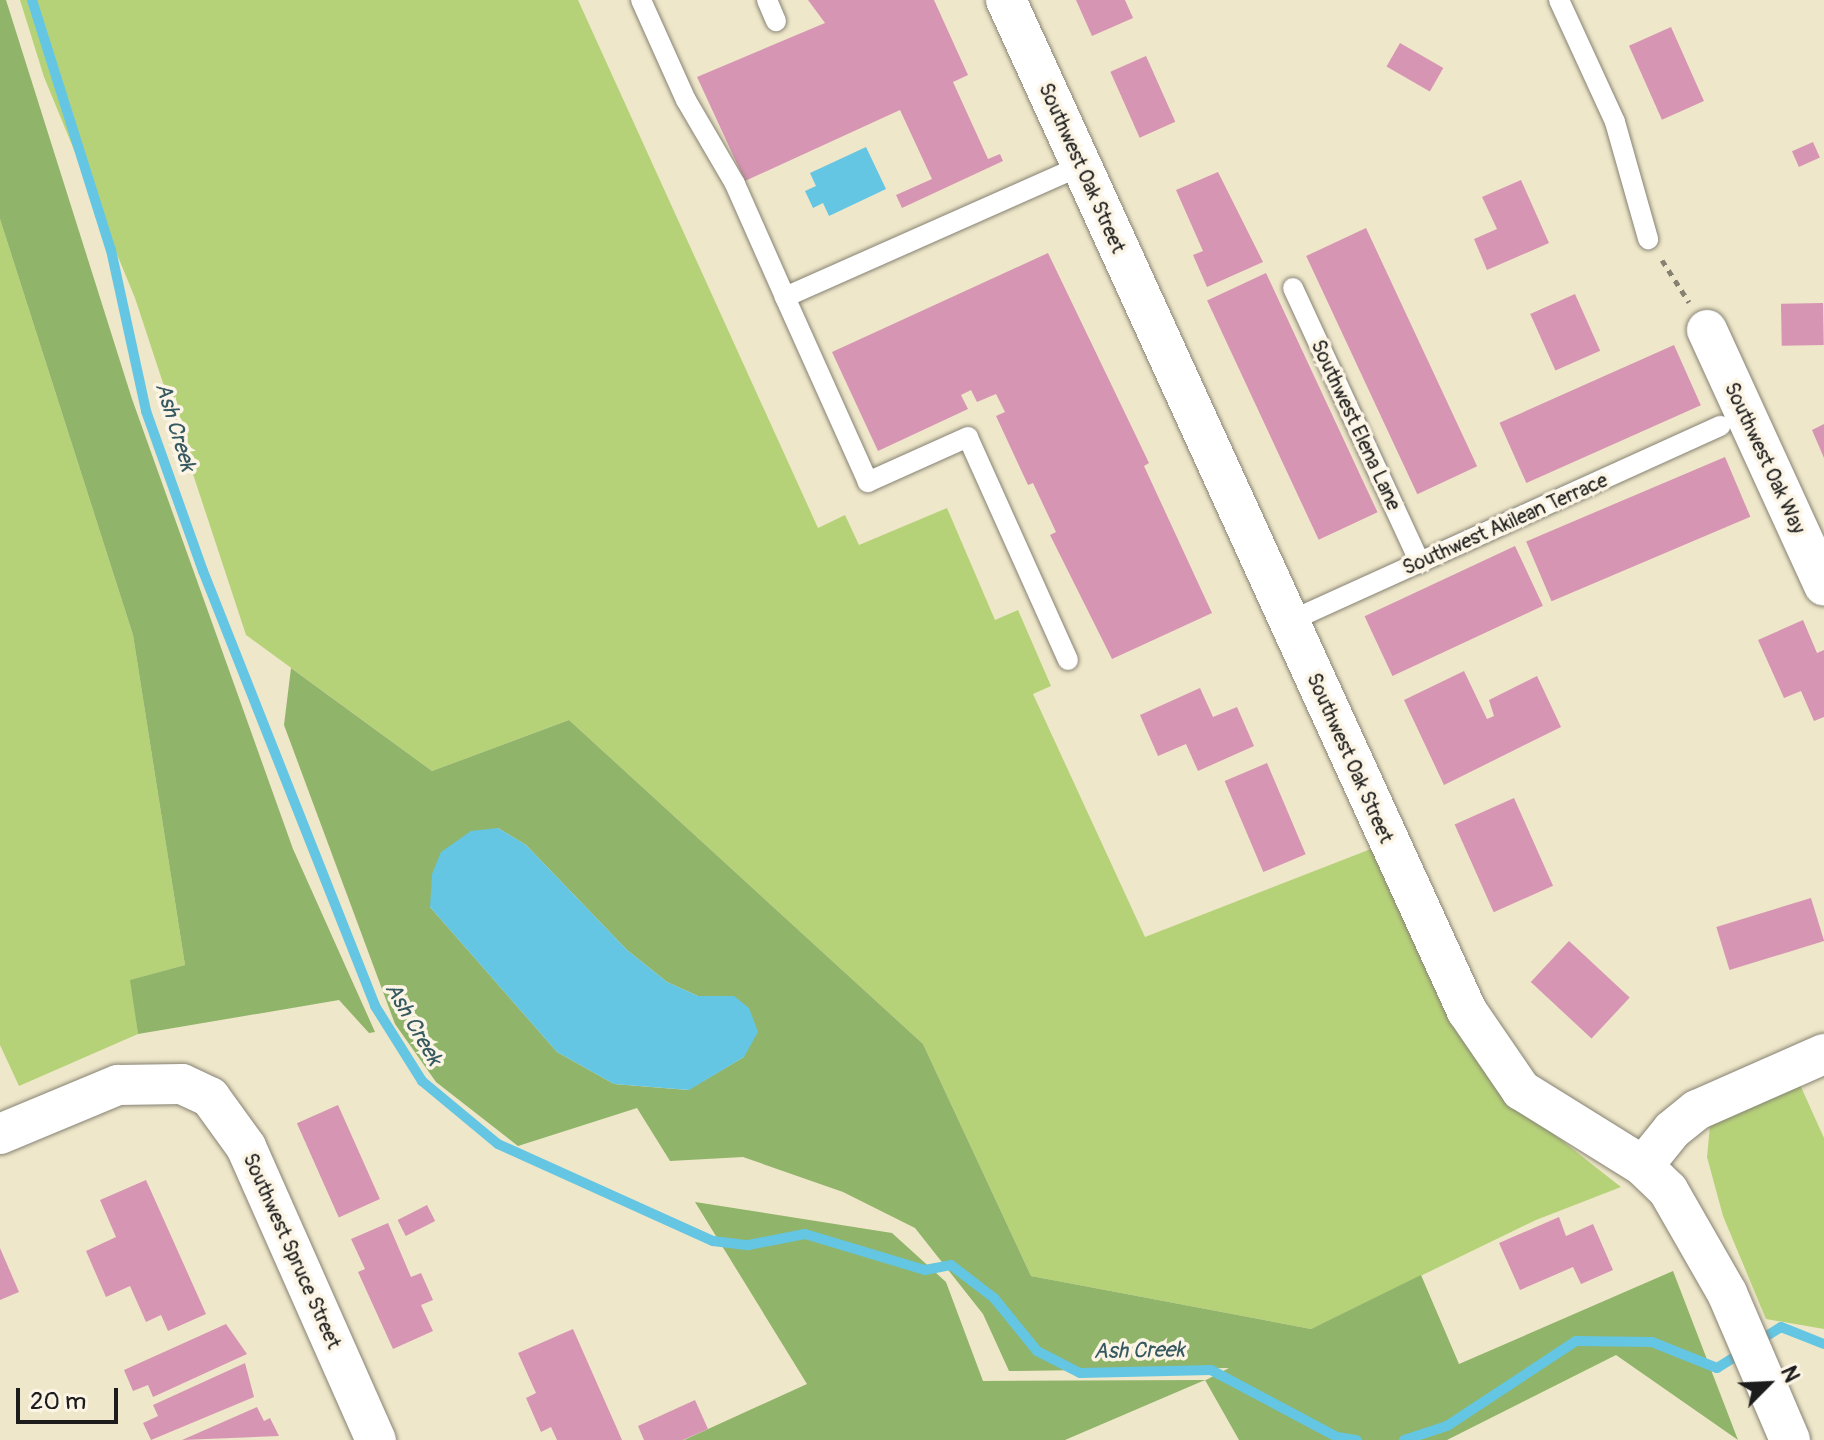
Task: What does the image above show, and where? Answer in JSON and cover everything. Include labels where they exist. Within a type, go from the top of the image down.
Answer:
[{"type":"street","name":"Southwest Oak Street","points":[[1006,0],[1467,1011],[1504,1072],[1551,1113],[1643,1166],[1684,1213],[1727,1293],[1786,1430]]},
{"type":"street","name":"Southwest Oak Way","points":[[1707,330],[1824,585]]},
{"type":"street","points":[[1643,1166],[1672,1130],[1697,1110],[1824,1054]]},
{"type":"street","name":"Southwest Spruce Street","points":[[0,1134],[118,1085],[182,1084],[210,1097],[231,1119],[376,1440]]},
{"type":"lane","points":[[641,0],[686,100],[735,184],[868,482],[968,437],[1068,660]]},
{"type":"lane","points":[[767,0],[776,21]]},
{"type":"lane","points":[[1559,0],[1615,122],[1648,239]]},
{"type":"lane","points":[[785,297],[1081,166]]},
{"type":"lane","name":"Southwest Elena Lane","points":[[1293,288],[1420,563]]},
{"type":"lane","name":"Southwest Akilean Terrace","points":[[1288,622],[1721,426]]},
{"type":"path","points":[[1648,239],[1707,330]]},
{"type":"green space","points":[[0,0],[6,0],[132,399],[293,849],[375,1032],[369,1033],[339,1000],[138,1034],[130,980],[185,965],[133,635],[0,219]]},
{"type":"green space","points":[[20,0],[578,0],[818,528],[845,515],[859,545],[947,508],[995,620],[1018,610],[1051,686],[1033,694],[1145,937],[1376,847],[1495,1088],[1621,1187],[1536,1220],[1311,1329],[1031,1276],[923,1044],[569,720],[432,771],[246,635],[135,298],[44,77]]},
{"type":"green space","points":[[0,219],[133,635],[185,965],[131,980],[138,1034],[19,1086],[0,1045]]},
{"type":"green space","points":[[291,668],[432,771],[569,720],[923,1044],[1031,1276],[1311,1329],[1421,1275],[1459,1364],[1673,1271],[1738,1440],[1616,1355],[1447,1440],[1239,1440],[1205,1380],[1229,1368],[1009,1371],[983,1314],[915,1228],[843,1192],[743,1157],[670,1161],[637,1108],[518,1146],[436,1082],[395,1024],[284,725]],"holes":[[[498,828],[526,845],[627,950],[667,982],[698,996],[734,996],[744,1057],[688,1090],[614,1084],[557,1052],[430,907]]]},
{"type":"green space","points":[[1797,1078],[1824,1138],[1824,1329],[1766,1319],[1723,1216],[1707,1157],[1710,1125]]},
{"type":"green space","points":[[695,1202],[892,1233],[946,1282],[983,1381],[1205,1380],[1065,1440],[684,1440],[807,1384]]},
{"type":"water","points":[[866,147],[886,189],[829,216],[823,203],[813,208],[805,191],[816,186],[810,173]]},
{"type":"water","points":[[498,828],[526,845],[627,950],[667,982],[698,996],[734,996],[749,1008],[758,1032],[744,1057],[689,1090],[614,1084],[557,1052],[430,907],[432,874],[441,852],[471,831]]},
{"type":"building","points":[[808,0],[934,0],[968,75],[953,82],[988,159],[1000,154],[1003,161],[902,208],[896,195],[932,179],[900,110],[745,181],[697,77],[825,23]]},
{"type":"building","points":[[1076,0],[1125,0],[1133,18],[1092,36]]},
{"type":"building","points":[[1671,27],[1704,101],[1662,120],[1629,46]]},
{"type":"building","points":[[1400,43],[1443,68],[1430,91],[1386,66]]},
{"type":"building","points":[[1146,56],[1175,122],[1140,138],[1110,72]]},
{"type":"building","points":[[1813,142],[1820,158],[1799,167],[1792,151]]},
{"type":"building","points":[[1218,172],[1263,262],[1207,287],[1193,255],[1203,251],[1176,190]]},
{"type":"building","points":[[1521,180],[1549,243],[1487,270],[1474,239],[1497,229],[1482,197]]},
{"type":"building","points":[[1366,228],[1477,466],[1417,494],[1306,256]]},
{"type":"building","points":[[1048,253],[1149,463],[1144,466],[1212,613],[1112,659],[1050,535],[1056,532],[1033,483],[1028,485],[996,416],[1005,412],[996,394],[977,402],[971,390],[961,395],[968,409],[878,451],[832,352]]},
{"type":"building","points":[[1266,273],[1378,512],[1319,540],[1207,300]]},
{"type":"building","points":[[1575,294],[1600,351],[1555,371],[1530,314]]},
{"type":"building","points":[[1823,303],[1824,345],[1782,346],[1781,304]]},
{"type":"building","points":[[1674,345],[1701,405],[1526,483],[1500,423]]},
{"type":"building","points":[[1824,424],[1824,458],[1812,430]]},
{"type":"building","points":[[1725,457],[1750,517],[1552,601],[1526,541]]},
{"type":"building","points":[[1515,546],[1543,606],[1392,676],[1365,616]]},
{"type":"building","points":[[1803,620],[1817,653],[1824,650],[1824,717],[1814,721],[1801,691],[1784,698],[1758,640]]},
{"type":"building","points":[[1464,671],[1487,719],[1494,716],[1489,700],[1537,676],[1561,727],[1444,785],[1404,700]]},
{"type":"building","points":[[1200,688],[1213,717],[1237,707],[1254,746],[1198,771],[1186,744],[1158,756],[1140,715]]},
{"type":"building","points":[[1267,763],[1306,854],[1263,872],[1225,781]]},
{"type":"building","points":[[1514,798],[1553,886],[1494,912],[1455,824]]},
{"type":"building","points":[[1811,898],[1824,941],[1729,970],[1716,927]]},
{"type":"building","points":[[1569,941],[1630,998],[1592,1039],[1531,982]]},
{"type":"building","points":[[338,1105],[380,1199],[339,1217],[297,1123]]},
{"type":"building","points":[[146,1180],[206,1314],[168,1331],[161,1315],[146,1322],[130,1286],[106,1297],[86,1251],[116,1237],[100,1200]]},
{"type":"building","points":[[427,1205],[435,1221],[406,1236],[398,1220]]},
{"type":"building","points":[[1559,1217],[1566,1236],[1593,1224],[1613,1270],[1581,1284],[1573,1267],[1520,1290],[1499,1243]]},
{"type":"building","points":[[388,1223],[411,1277],[421,1273],[433,1300],[421,1305],[433,1331],[393,1349],[358,1272],[365,1269],[351,1239]]},
{"type":"building","points":[[0,1248],[19,1292],[0,1300]]},
{"type":"building","points":[[226,1324],[247,1354],[153,1397],[148,1385],[133,1391],[124,1370]]},
{"type":"building","points":[[573,1329],[622,1440],[557,1440],[551,1427],[541,1432],[526,1398],[536,1393],[518,1353]]},
{"type":"building","points":[[245,1363],[254,1397],[151,1440],[143,1423],[158,1416],[153,1405]]},
{"type":"building","points":[[695,1400],[708,1429],[683,1440],[644,1440],[638,1426]]},
{"type":"building","points":[[257,1407],[264,1421],[270,1418],[279,1436],[182,1440]]},
{"type":"waterway","name":"Ash Creek","points":[[32,0],[111,250],[146,411],[203,571],[375,1006],[422,1081],[498,1144],[713,1241],[748,1245],[805,1234],[925,1270],[951,1265],[994,1298],[1037,1351],[1080,1373],[1211,1370],[1337,1437],[1357,1440]]},
{"type":"waterway","name":"Ash Creek","points":[[1757,1342],[1781,1327],[1824,1344]]},
{"type":"waterway","name":"Ash Creek","points":[[1404,1440],[1447,1426],[1576,1341],[1652,1342],[1717,1368],[1744,1351]]}]
